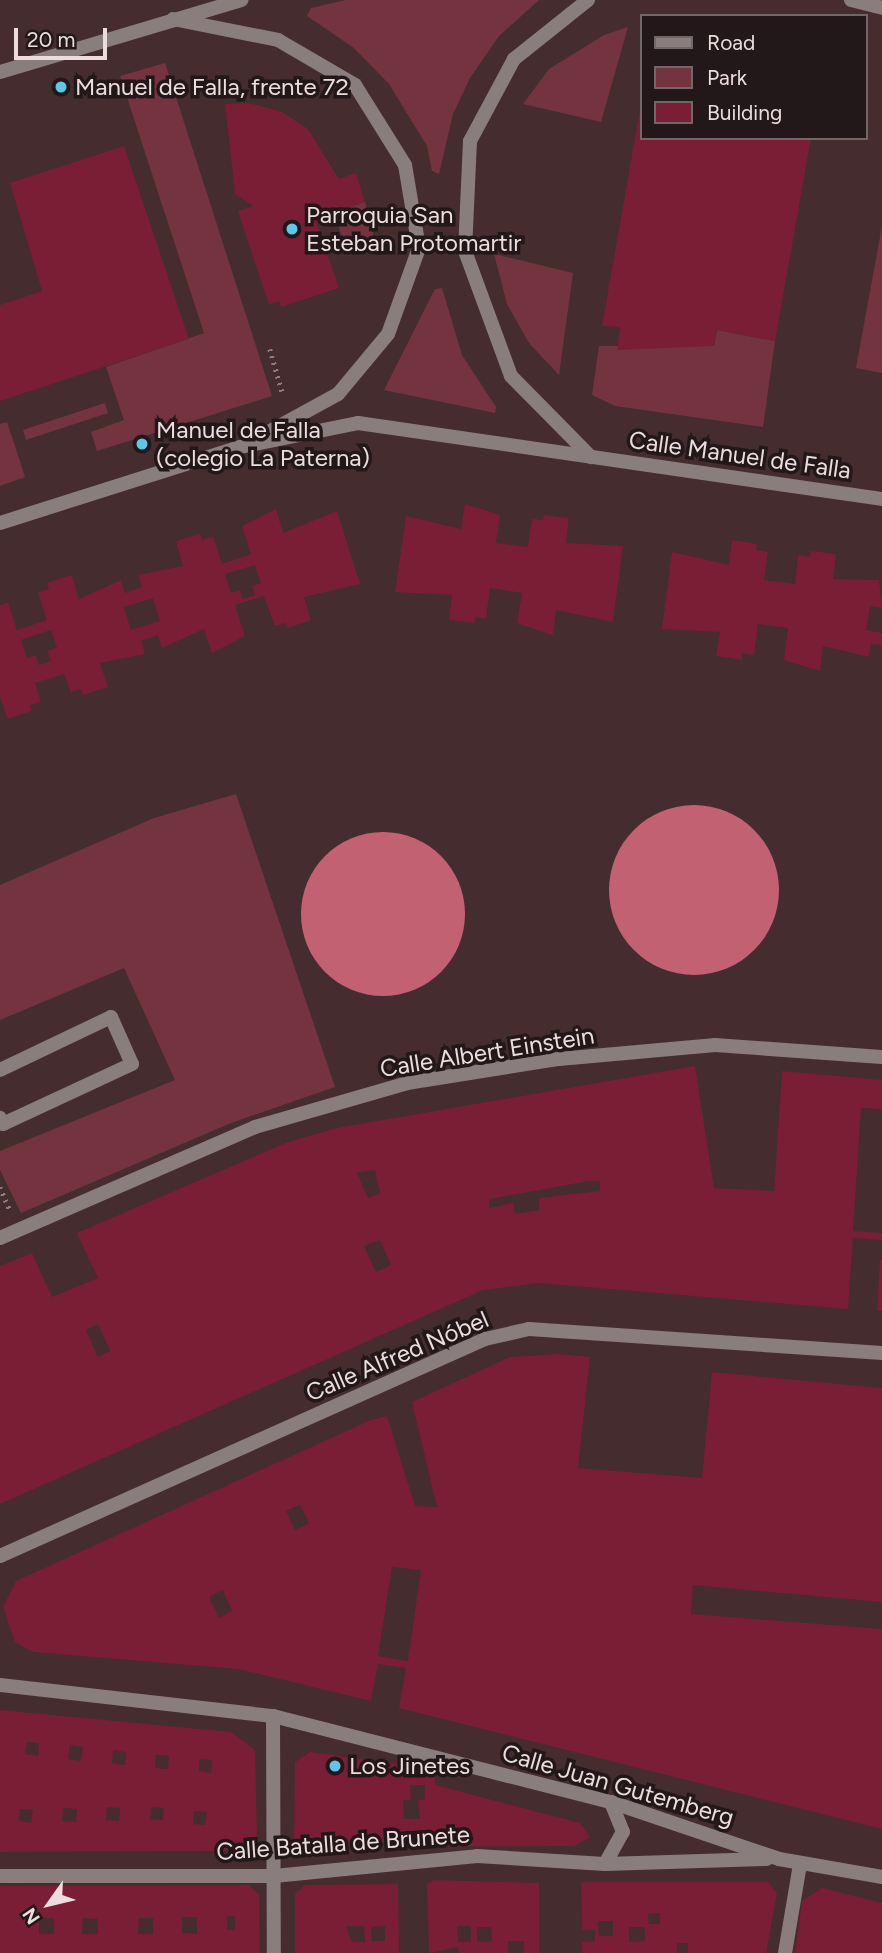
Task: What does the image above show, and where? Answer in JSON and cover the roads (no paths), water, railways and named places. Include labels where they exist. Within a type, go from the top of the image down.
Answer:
[{"type":"street","name":"Calle Manuel de Falla","points":[[0,72],[242,0]]},
{"type":"street","name":"Calle Manuel de Falla","points":[[588,0],[514,59],[470,141],[464,251],[510,376],[591,457]]},
{"type":"street","points":[[851,0],[882,8]]},
{"type":"street","name":"Calle Manuel de Falla","points":[[173,19],[278,40],[355,85],[405,165],[419,248],[388,334],[338,394],[240,447]]},
{"type":"street","name":"Calle Manuel de Falla","points":[[0,523],[240,447],[358,423],[882,499]]},
{"type":"street","points":[[0,1070],[111,1017],[132,1064],[3,1124],[0,1118]]},
{"type":"street","name":"Calle Albert Einstein","points":[[0,1238],[255,1127],[407,1083],[559,1059],[715,1045],[882,1057]]},
{"type":"street","name":"Calle Alfred Nóbel","points":[[0,1556],[485,1339],[529,1329],[882,1353]]},
{"type":"street","name":"Calle Juan Gutemberg","points":[[0,1672],[4,1685],[273,1716],[611,1802],[800,1864],[882,1877]]},
{"type":"street","points":[[273,1716],[274,1953]]},
{"type":"street","points":[[605,1864],[623,1832],[611,1802]]},
{"type":"street","name":"Calle Batalla de Brunete","points":[[0,1877],[274,1876],[477,1856],[605,1864],[779,1858]]},
{"type":"street","points":[[785,1953],[800,1864]]},
{"type":"place","name":"Manuel de Falla, frente 72","points":[[61,87]]},
{"type":"place","name":"Parroquia San Esteban Protomartir","points":[[292,229]]},
{"type":"place","name":"Manuel de Falla (colegio La Paterna)","points":[[142,444]]},
{"type":"place","name":"Los Jinetes","points":[[335,1766]]}]
